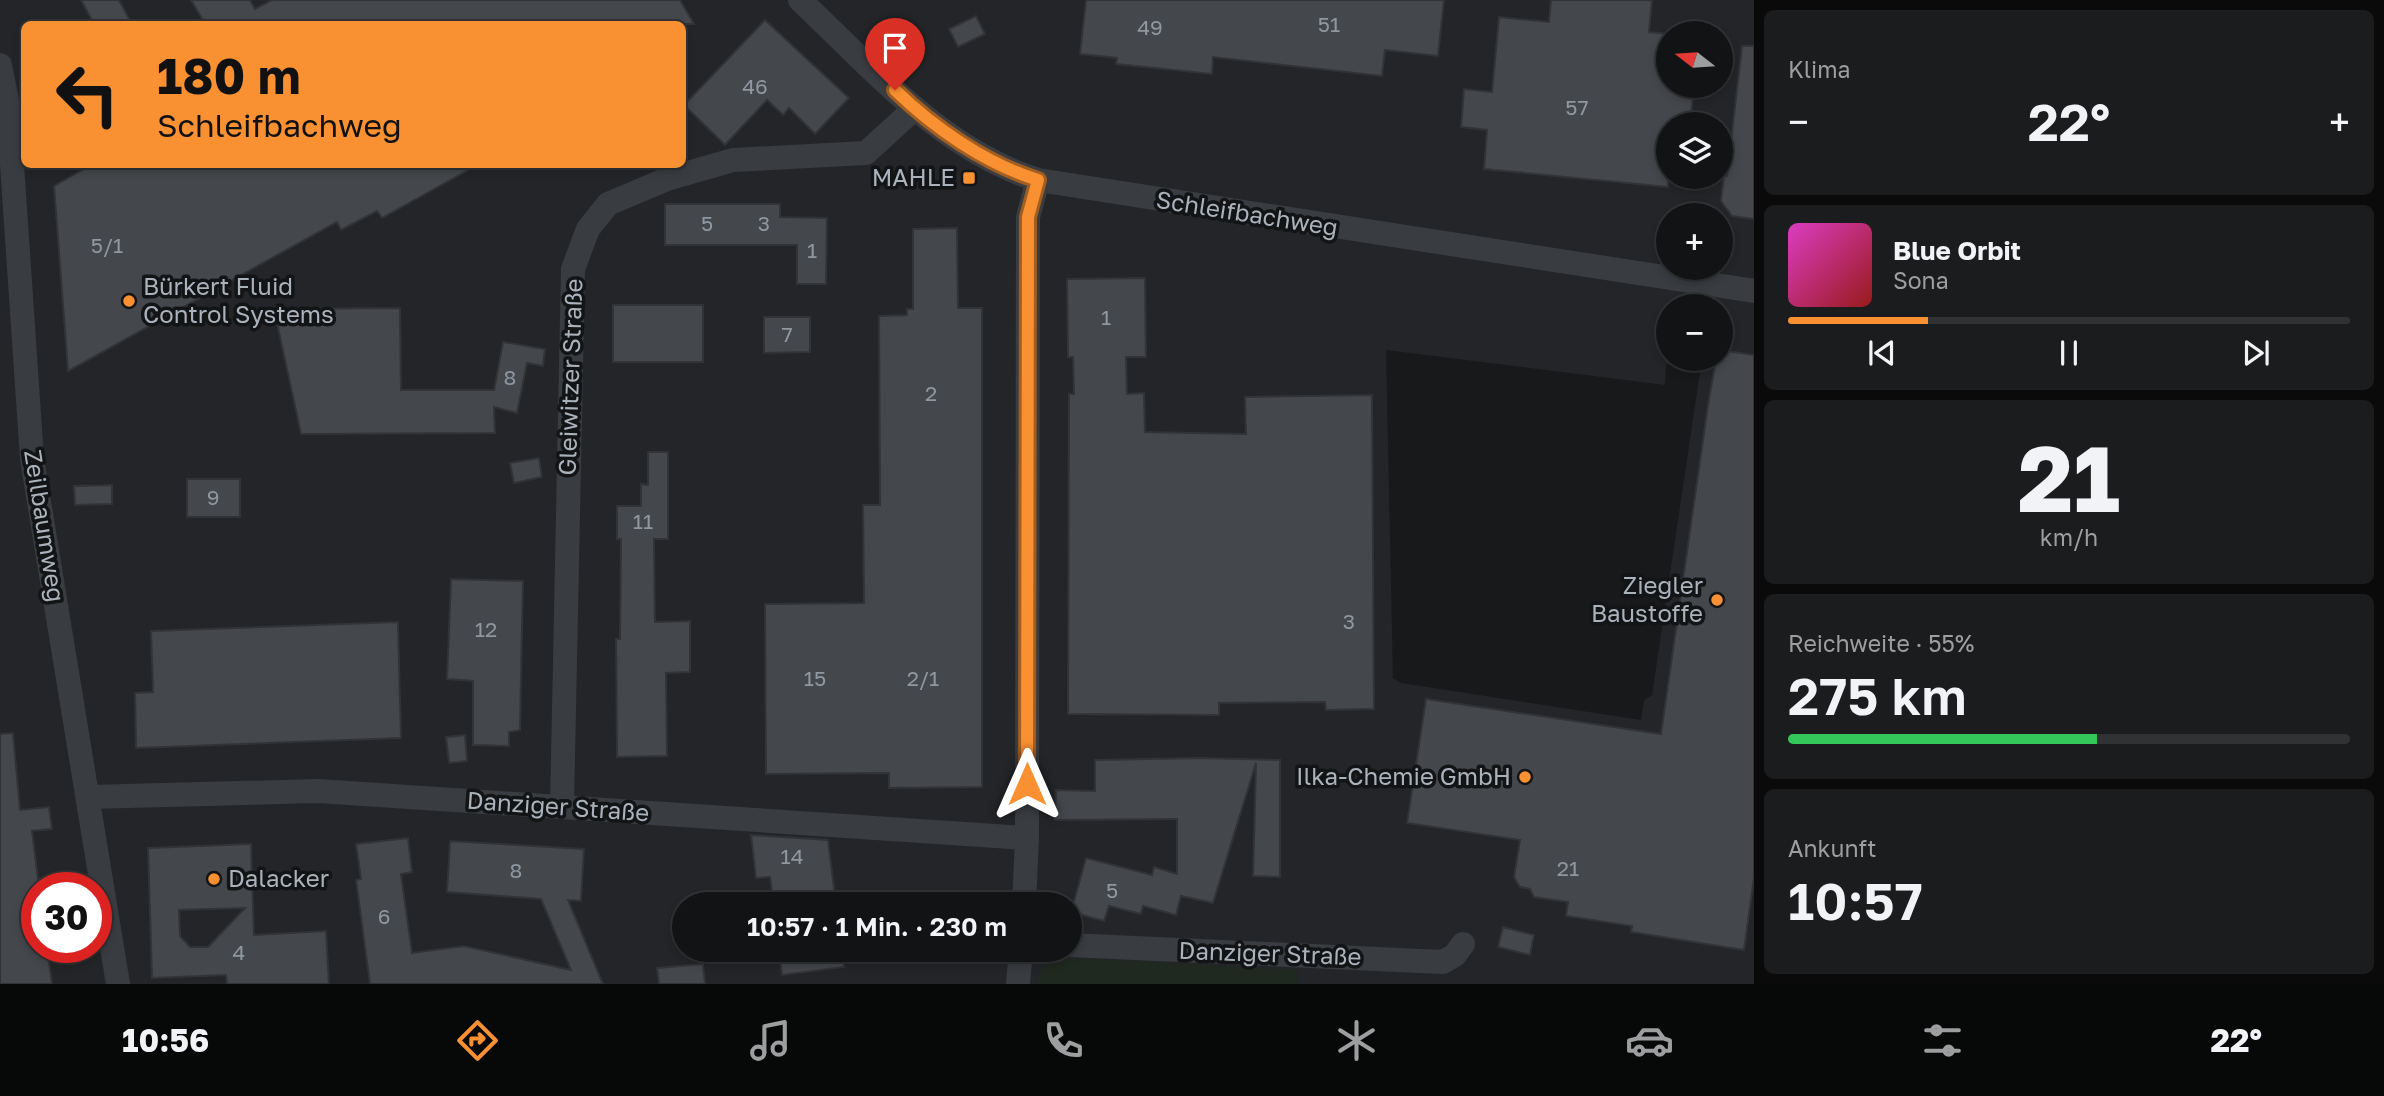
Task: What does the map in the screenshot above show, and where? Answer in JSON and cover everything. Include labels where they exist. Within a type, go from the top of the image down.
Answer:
[{"type":"street","name":"Schleifbachweg","points":[[800,0],[914,108],[997,163],[1038,180],[1754,290]]},
{"type":"street","name":"Zeilbaumweg","points":[[0,65],[8,105],[32,458],[118,984]]},
{"type":"street","name":"Gleiwitzer Straße","points":[[562,807],[573,269],[588,229],[608,204],[667,179],[733,160],[866,153],[914,108]]},
{"type":"street","points":[[1025,892],[1027,838],[1028,217],[1038,180]]},
{"type":"street","name":"Danziger Straße","points":[[89,797],[318,791],[1027,838]]},
{"type":"street","name":"Danziger Straße","points":[[1082,946],[1443,962],[1455,955],[1463,944]]},
{"type":"street","points":[[1018,984],[1020,962]]},
{"type":"shaded area","points":[[0,0],[1754,0],[1754,984],[1298,984],[1297,970],[1036,981],[1035,984],[0,984]],"holes":[[[1656,294],[1733,294],[1733,371],[1696,371],[1700,372],[1652,695],[1644,700],[1641,720],[1401,683],[1393,678],[1386,350],[1665,385],[1666,371],[1656,371]]]},
{"type":"shaded area","points":[[1082,958],[1297,970],[1298,984],[1035,984],[1045,965],[1050,962],[1082,962]]},
{"type":"building","points":[[81,0],[119,0],[130,21],[92,21]]},
{"type":"building","points":[[191,0],[250,0],[255,9],[272,0],[680,0],[694,24],[686,24],[686,21],[203,21]]},
{"type":"building","points":[[1086,0],[1444,0],[1438,56],[1385,50],[1382,76],[1213,57],[1212,74],[1116,64],[1117,58],[1080,54]]},
{"type":"building","points":[[1551,0],[1652,0],[1649,32],[1656,33],[1656,98],[1693,98],[1691,112],[1656,112],[1656,186],[1484,169],[1487,130],[1461,127],[1464,89],[1492,92],[1499,17],[1549,22]]},
{"type":"building","points":[[976,16],[985,34],[958,47],[949,29]]},
{"type":"building","points":[[765,20],[849,98],[815,134],[789,108],[783,115],[767,100],[725,145],[686,107],[686,103]]},
{"type":"building","points":[[1742,46],[1754,46],[1754,219],[1733,216],[1733,203],[1721,201],[1722,189],[1733,189],[1733,124]]},
{"type":"building","name":"Bürkert Fluid Control Systems","points":[[86,168],[472,168],[382,218],[377,211],[341,230],[337,222],[68,371],[54,186]]},
{"type":"building","points":[[665,204],[780,204],[780,217],[827,218],[826,284],[797,284],[797,245],[665,245]]},
{"type":"building","points":[[957,228],[958,308],[982,308],[982,787],[889,788],[889,773],[766,774],[765,604],[864,603],[863,505],[880,505],[879,316],[907,315],[907,309],[913,309],[913,229]]},
{"type":"building","points":[[1145,278],[1146,357],[1126,357],[1127,394],[1144,393],[1145,432],[1246,434],[1245,397],[1372,395],[1374,709],[1326,710],[1325,702],[1219,703],[1219,715],[1068,714],[1069,394],[1074,394],[1073,357],[1068,357],[1067,279]]},
{"type":"building","points":[[613,305],[703,305],[703,362],[613,362]]},
{"type":"building","points":[[400,308],[401,390],[494,390],[503,342],[545,349],[543,366],[527,363],[517,413],[494,407],[495,433],[301,434],[274,309]]},
{"type":"building","points":[[764,317],[810,317],[810,352],[764,353]]},
{"type":"building","points":[[1733,352],[1754,355],[1754,878],[1744,950],[1631,932],[1632,926],[1566,916],[1568,902],[1534,897],[1530,889],[1520,887],[1514,877],[1520,840],[1407,823],[1426,699],[1661,734],[1714,371],[1733,371]]},
{"type":"building","points":[[648,452],[668,452],[668,539],[654,539],[655,622],[690,621],[690,672],[666,673],[667,756],[617,757],[616,639],[620,639],[621,539],[617,539],[617,506],[641,506],[641,484],[648,485]]},
{"type":"building","points":[[539,458],[542,477],[514,483],[510,463]]},
{"type":"building","points":[[187,479],[240,479],[240,517],[187,517]]},
{"type":"building","points":[[112,485],[112,504],[75,505],[74,486]]},
{"type":"building","points":[[451,579],[523,581],[520,730],[509,732],[509,746],[473,745],[473,681],[447,679]]},
{"type":"building","points":[[398,622],[401,738],[136,748],[135,693],[153,692],[151,631]]},
{"type":"building","points":[[13,733],[20,810],[49,807],[52,829],[32,831],[37,872],[21,872],[21,963],[49,963],[52,984],[0,984],[0,734]]},
{"type":"building","points":[[465,735],[467,761],[449,763],[446,737]]},
{"type":"building","points":[[1095,760],[1280,760],[1280,877],[1253,876],[1256,763],[1213,903],[1181,896],[1176,915],[1143,906],[1141,914],[1109,906],[1104,921],[1082,915],[1082,892],[1077,892],[1086,858],[1152,875],[1154,867],[1177,874],[1177,819],[1055,820],[1056,790],[1095,791]]},
{"type":"building","points":[[751,835],[828,840],[834,892],[772,892],[770,877],[756,878]]},
{"type":"building","points":[[408,838],[412,872],[401,874],[412,953],[464,946],[571,970],[541,899],[447,892],[450,841],[584,849],[581,901],[568,900],[603,984],[370,984],[356,880],[361,879],[356,844]]},
{"type":"building","points":[[251,844],[254,935],[326,931],[329,984],[227,984],[226,975],[152,978],[148,848]],"holes":[[[245,908],[208,947],[190,947],[180,936],[179,910]]]},
{"type":"building","points":[[1503,927],[1534,935],[1530,955],[1498,947]]},
{"type":"building","points":[[780,962],[843,962],[844,967],[782,975]]},
{"type":"building","points":[[703,964],[705,984],[659,984],[657,968]]},
{"type":"place","name":"MAHLE","points":[[969,178]]},
{"type":"place","name":"Bürkert Fluid Control Systems","points":[[129,301]]},
{"type":"place","name":"Ziegler Baustoffe","points":[[1717,600]]},
{"type":"place","name":"Ilka-Chemie GmbH","points":[[1525,777]]},
{"type":"place","name":"Dalacker","points":[[214,879]]},
{"type":"route","points":[[895,90],[914,108],[982,154],[1038,180],[1028,217],[1027,784]]}]
